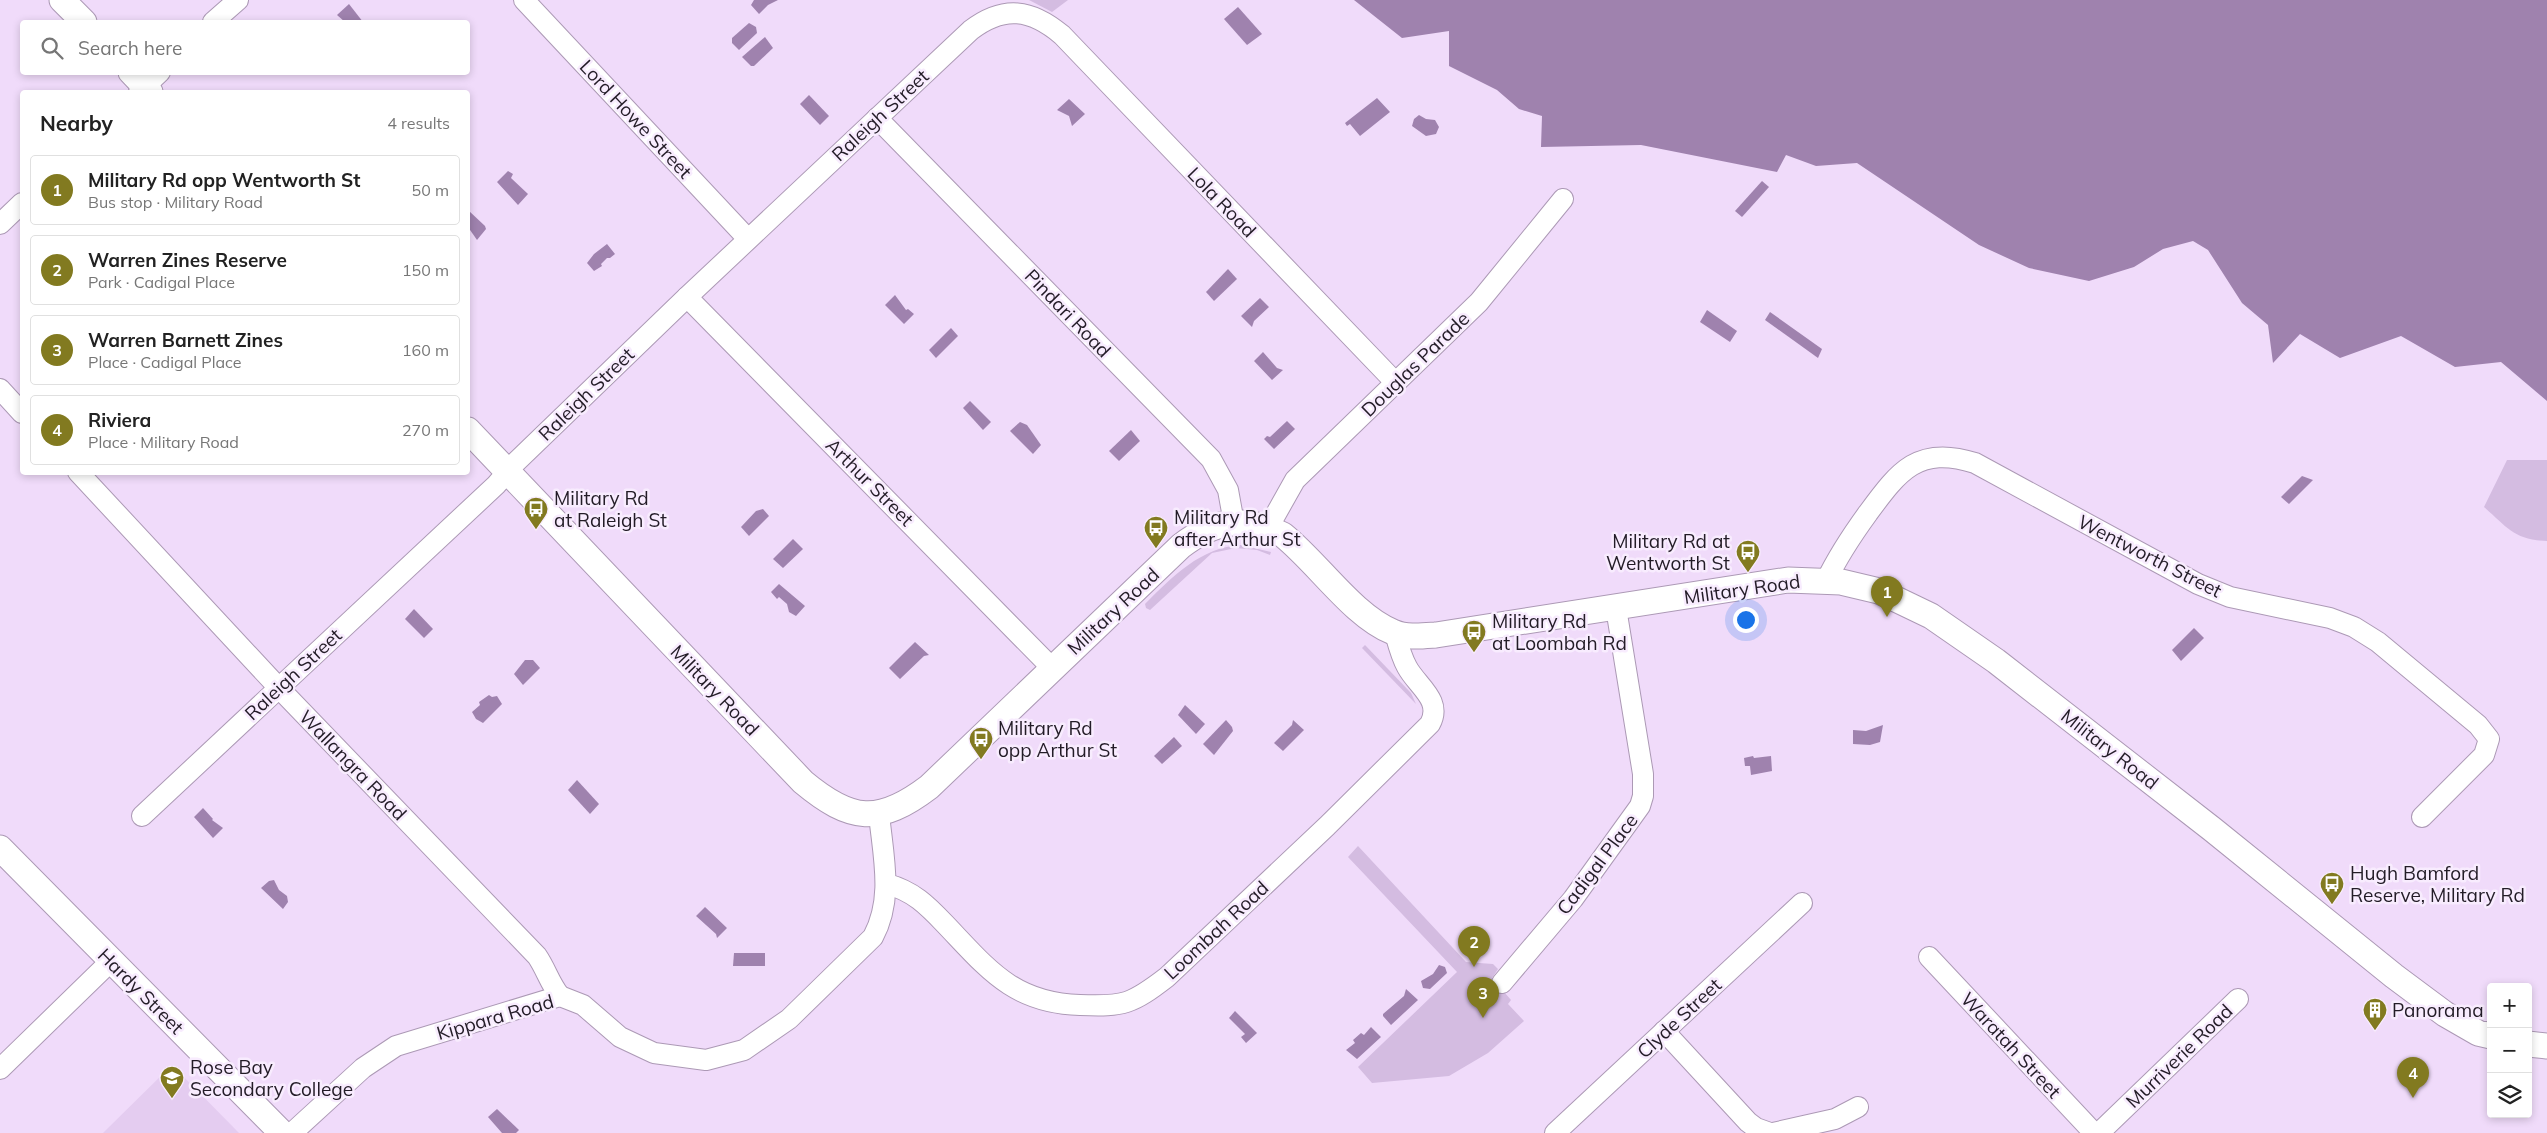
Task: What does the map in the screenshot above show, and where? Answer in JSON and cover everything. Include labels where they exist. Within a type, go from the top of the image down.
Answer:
[{"type":"street","points":[[62,0],[82,20]]},
{"type":"street","points":[[215,20],[238,0]]},
{"type":"street","name":"Lord Howe Street","points":[[524,0],[748,239]]},
{"type":"street","name":"Raleigh Street","points":[[142,816],[496,485],[506,472],[687,296],[985,19],[1012,13],[1036,17],[1048,23]]},
{"type":"street","name":"Lola Road","points":[[1048,23],[1395,382]]},
{"type":"street","name":"Pindari Road","points":[[877,118],[1206,454],[1228,490],[1234,523]]},
{"type":"street","name":"Douglas Parade","points":[[1268,528],[1295,480],[1479,302],[1563,199]]},
{"type":"street","points":[[0,224],[20,204]]},
{"type":"street","name":"Arthur Street","points":[[687,296],[1052,668]]},
{"type":"street","points":[[0,389],[20,411]]},
{"type":"street","name":"Military Road","points":[[470,432],[803,782],[825,801],[839,807],[867,815],[879,814],[910,801],[929,788],[1181,546],[1200,532],[1215,526],[1234,523],[1268,528],[1296,545],[1364,614],[1395,633],[1413,636],[1436,635],[1616,608],[1779,581],[1841,582],[1879,591],[1931,616],[2212,829],[2402,982],[2445,1014],[2478,1033],[2487,1035]]},
{"type":"street","name":"Wentworth Street","points":[[1826,581],[1840,551],[1894,477],[1920,461],[1939,456],[1957,457],[1974,463],[2205,588],[2230,597],[2330,618],[2354,627],[2378,642],[2478,725],[2489,739],[2484,755],[2422,817]]},
{"type":"street","name":"Wallangra Road","points":[[81,475],[278,687],[537,956],[546,969],[551,985],[560,996]]},
{"type":"street","name":"Cadigal Place","points":[[1502,983],[1573,899],[1640,806],[1644,796],[1643,774],[1616,608]]},
{"type":"street","name":"Loombah Road","points":[[887,884],[902,888],[923,901],[988,969],[1010,986],[1038,999],[1067,1005],[1122,1005],[1145,994],[1167,977],[1320,832],[1430,724],[1434,717],[1432,699],[1407,667],[1395,633]]},
{"type":"street","name":"Kippara Road","points":[[292,1133],[363,1068],[396,1046],[560,996],[582,1005],[620,1037],[654,1053],[706,1060],[744,1050],[789,1019],[873,937],[880,923],[887,884],[879,814]]},
{"type":"street","name":"Hardy Street","points":[[0,848],[282,1133]]},
{"type":"street","name":"Clyde Street","points":[[1555,1133],[1802,903]]},
{"type":"street","name":"Waratah Street","points":[[1929,957],[2094,1133]]},
{"type":"street","points":[[0,1069],[111,961]]},
{"type":"street","name":"Murriverie Road","points":[[2099,1133],[2238,999]]},
{"type":"street","points":[[1664,1031],[1748,1122],[1756,1128],[1772,1133],[1835,1119],[1858,1107]]},
{"type":"street","points":[[2532,1044],[2547,1046]]},
{"type":"shaded area","points":[[754,0],[778,0],[768,5],[759,14],[751,5]]},
{"type":"shaded area","points":[[1029,0],[1068,0],[1052,12]]},
{"type":"shaded area","points":[[1354,0],[2547,0],[2547,401],[2501,362],[2455,367],[2401,336],[2340,358],[2300,334],[2273,363],[2268,325],[2242,303],[2208,250],[2193,241],[2163,249],[2134,267],[2089,281],[2029,268],[1979,245],[1857,163],[1816,166],[1786,155],[1777,172],[1641,145],[1541,147],[1542,116],[1519,109],[1497,90],[1449,66],[1449,31],[1402,38]]},
{"type":"shaded area","points":[[349,4],[361,20],[343,20],[337,15]]},
{"type":"shaded area","points":[[1238,7],[1262,34],[1247,45],[1224,19]]},
{"type":"shaded area","points":[[749,23],[756,27],[757,33],[739,50],[732,43],[732,38]]},
{"type":"shaded area","points":[[765,37],[773,48],[754,66],[751,66],[742,57]]},
{"type":"shaded area","points":[[809,95],[829,116],[820,125],[800,104]]},
{"type":"shaded area","points":[[1377,98],[1390,112],[1360,136],[1350,124],[1347,126],[1345,123]]},
{"type":"shaded area","points":[[1069,99],[1085,114],[1072,126],[1069,116],[1057,110]]},
{"type":"shaded area","points":[[1419,115],[1426,119],[1435,120],[1439,127],[1436,134],[1426,136],[1412,126],[1414,119]]},
{"type":"shaded area","points":[[508,171],[513,174],[511,178],[528,194],[518,205],[497,182]]},
{"type":"shaded area","points":[[1762,181],[1769,187],[1742,217],[1735,211]]},
{"type":"shaded area","points":[[470,212],[486,229],[477,240],[470,230]]},
{"type":"shaded area","points":[[607,244],[615,254],[607,258],[601,264],[602,266],[594,271],[587,263],[594,254]]},
{"type":"shaded area","points":[[1228,269],[1237,279],[1214,301],[1206,292]]},
{"type":"shaded area","points":[[895,295],[906,310],[908,309],[914,314],[904,324],[885,305]]},
{"type":"shaded area","points":[[1260,298],[1269,307],[1254,321],[1252,327],[1241,316]]},
{"type":"shaded area","points":[[1707,310],[1737,331],[1730,342],[1700,322]]},
{"type":"shaded area","points":[[1770,312],[1822,349],[1818,358],[1765,320]]},
{"type":"shaded area","points":[[951,328],[958,336],[936,358],[929,350]]},
{"type":"shaded area","points":[[1263,352],[1277,368],[1283,370],[1272,380],[1254,361]]},
{"type":"shaded area","points":[[970,401],[991,422],[983,430],[963,408]]},
{"type":"shaded area","points":[[1287,421],[1295,429],[1274,449],[1264,439],[1267,436],[1270,437]]},
{"type":"shaded area","points":[[1020,422],[1027,425],[1041,445],[1033,454],[1010,431]]},
{"type":"shaded area","points":[[1131,430],[1140,441],[1119,461],[1109,451]]},
{"type":"shaded area","points":[[2507,460],[2547,460],[2547,541],[2519,535],[2505,526],[2484,507]]},
{"type":"shaded area","points":[[2302,476],[2313,480],[2289,504],[2281,497]]},
{"type":"shaded area","points":[[763,509],[769,516],[749,536],[741,527],[756,511]]},
{"type":"shaded area","points":[[793,539],[803,549],[783,568],[773,559]]},
{"type":"shaded area","points":[[1241,545],[1271,552],[1270,555],[1257,550],[1236,548],[1212,553],[1150,610],[1146,608],[1145,604],[1166,584],[1200,557],[1226,547]]},
{"type":"shaded area","points":[[779,584],[805,606],[796,616],[789,612],[787,604],[779,597],[777,599],[771,592]]},
{"type":"shaded area","points":[[414,609],[433,629],[424,638],[405,619]]},
{"type":"shaded area","points":[[2194,628],[2204,638],[2181,661],[2172,650]]},
{"type":"shaded area","points":[[915,642],[929,655],[924,656],[900,679],[889,668]]},
{"type":"shaded area","points":[[1365,645],[1411,693],[1416,704],[1362,648]]},
{"type":"shaded area","points":[[525,660],[533,660],[540,668],[523,685],[514,674]]},
{"type":"shaded area","points":[[489,695],[492,697],[497,696],[502,704],[483,723],[476,719],[472,712],[480,705],[479,702]]},
{"type":"shaded area","points":[[1185,705],[1205,724],[1196,734],[1178,715]]},
{"type":"shaded area","points":[[1226,720],[1233,731],[1214,755],[1203,744]]},
{"type":"shaded area","points":[[1293,720],[1304,730],[1283,751],[1274,743],[1292,725]]},
{"type":"shaded area","points":[[1883,725],[1880,742],[1870,745],[1853,744],[1853,730],[1866,731]]},
{"type":"shaded area","points":[[1174,737],[1182,746],[1162,764],[1154,756]]},
{"type":"shaded area","points":[[1753,756],[1754,758],[1771,756],[1772,771],[1751,775],[1750,766],[1745,766],[1744,758]]},
{"type":"shaded area","points":[[577,780],[599,804],[590,814],[568,790]]},
{"type":"shaded area","points":[[203,808],[212,820],[223,828],[213,838],[194,817]]},
{"type":"shaded area","points":[[1358,846],[1466,962],[1493,964],[1498,969],[1492,978],[1511,1000],[1508,1004],[1524,1021],[1488,1053],[1449,1076],[1372,1083],[1358,1067],[1457,972],[1348,857]]},
{"type":"shaded area","points":[[274,880],[279,890],[287,896],[288,902],[283,909],[261,888],[269,881]]},
{"type":"shaded area","points":[[705,907],[727,928],[717,938],[716,934],[696,916]]},
{"type":"shaded area","points":[[734,953],[765,953],[765,966],[733,966]]},
{"type":"shaded area","points":[[1439,965],[1445,967],[1447,973],[1430,989],[1423,988],[1421,981],[1433,974]]},
{"type":"shaded area","points":[[1406,989],[1418,1000],[1391,1025],[1383,1014],[1404,996]]},
{"type":"shaded area","points":[[1235,1011],[1257,1033],[1246,1043],[1241,1037],[1245,1034],[1229,1018]]},
{"type":"shaded area","points":[[1371,1027],[1381,1037],[1357,1059],[1346,1050],[1355,1043],[1353,1040],[1361,1033],[1364,1035]]},
{"type":"shaded area","name":"Rose Bay Secondary College","points":[[172,1065],[239,1133],[103,1133]]},
{"type":"shaded area","points":[[497,1109],[519,1130],[516,1133],[502,1133],[488,1117]]},
{"type":"place","name":"Military Rd at Raleigh St","points":[[536,530]]},
{"type":"place","name":"Military Rd after Arthur St","points":[[1156,549]]},
{"type":"place","name":"Military Rd at Wentworth St","points":[[1748,573]]},
{"type":"place","name":"Military Rd opp Wentworth St","points":[[1887,617]]},
{"type":"place","name":"Military Rd at Loombah Rd","points":[[1474,653]]},
{"type":"place","name":"Military Rd opp Arthur St","points":[[981,760]]},
{"type":"place","name":"Hugh Bamford Reserve, Military Rd","points":[[2332,905]]},
{"type":"place","name":"Warren Zines Reserve","points":[[1474,967]]},
{"type":"place","name":"Warren Barnett Zines","points":[[1483,1018]]},
{"type":"place","name":"Panorama","points":[[2375,1031]]},
{"type":"place","name":"Riviera","points":[[2413,1098]]},
{"type":"place","name":"Rose Bay Secondary College","points":[[172,1099]]}]
